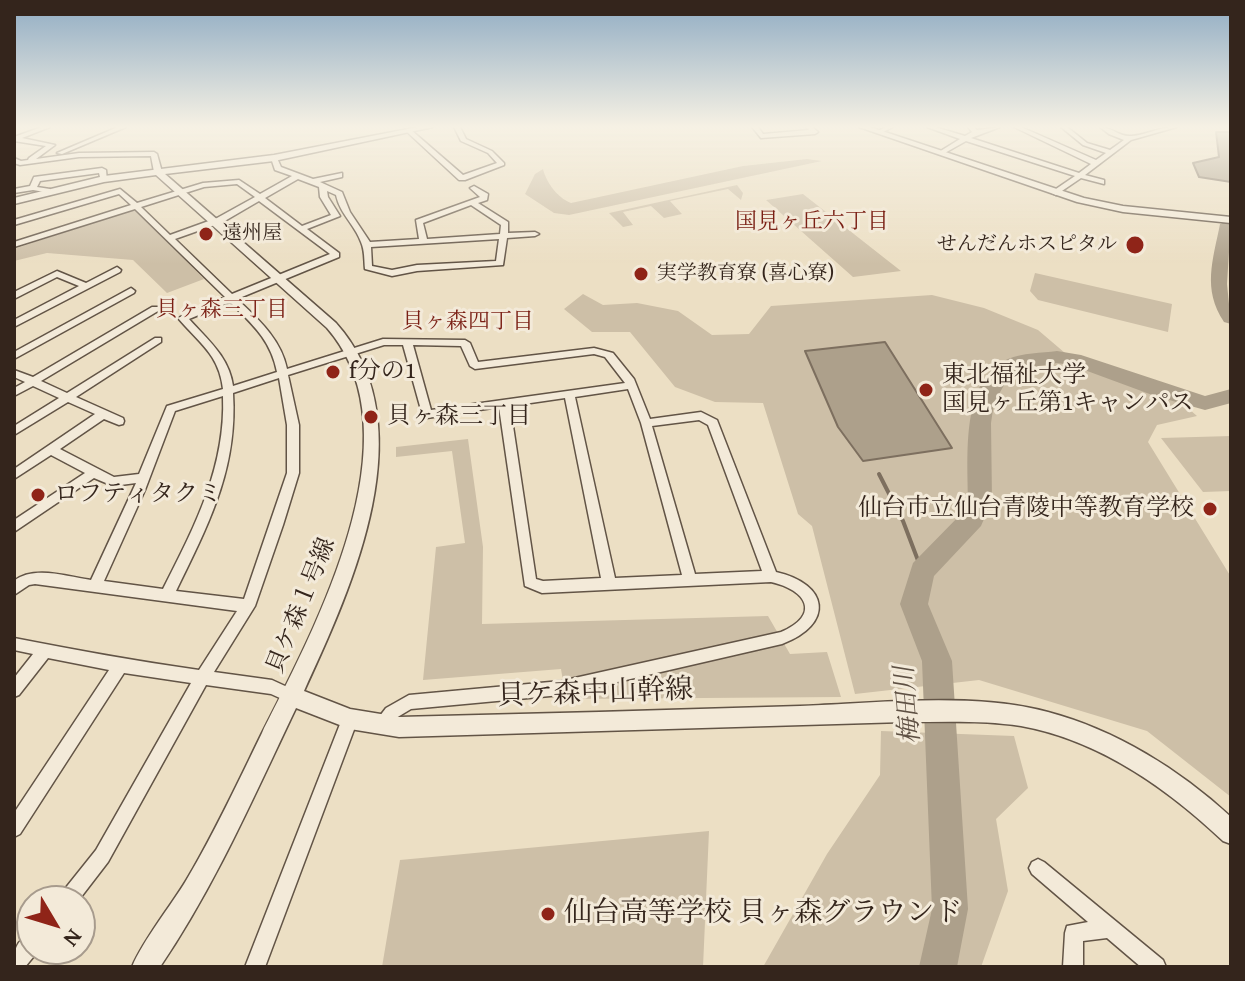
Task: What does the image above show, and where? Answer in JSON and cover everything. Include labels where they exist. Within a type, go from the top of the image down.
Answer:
[{"type":"street","points":[[33,188],[37,179],[82,173]]},
{"type":"street","points":[[103,173],[104,179]]},
{"type":"street","points":[[14,201],[104,179],[152,173]]},
{"type":"street","name":"貝ケ森１号線","points":[[145,967],[172,930],[208,869],[339,594],[359,526],[371,428],[363,377],[351,352],[333,328],[159,173]]},
{"type":"street","points":[[288,173],[339,194],[340,203],[368,245],[368,267],[392,273],[417,268],[500,263],[505,224],[473,203]]},
{"type":"street","points":[[456,173],[462,178],[477,173]]},
{"type":"street","points":[[998,173],[1056,193],[1123,209],[1231,220]]},
{"type":"street","points":[[1072,173],[1101,182]]},
{"type":"street","points":[[1056,193],[1082,173]]},
{"type":"street","points":[[311,182],[339,175]]},
{"type":"street","points":[[170,238],[215,223],[296,177]]},
{"type":"street","points":[[14,245],[203,185],[239,182],[335,257],[183,318],[220,361],[232,416],[224,458],[209,508],[167,595]]},
{"type":"street","points":[[301,229],[336,216],[324,197],[323,186]]},
{"type":"street","points":[[14,191],[33,188],[47,191]]},
{"type":"street","points":[[423,241],[419,222],[484,198],[484,194],[474,188]]},
{"type":"street","points":[[14,223],[120,191],[261,327],[273,343],[283,373],[293,425],[293,473],[248,606],[202,678],[102,856],[79,885]]},
{"type":"street","points":[[368,245],[535,234]]},
{"type":"street","points":[[14,324],[117,270]]},
{"type":"street","points":[[14,296],[57,274],[86,286]]},
{"type":"street","points":[[14,356],[131,291]]},
{"type":"street","points":[[14,393],[155,309]]},
{"type":"street","points":[[14,431],[158,340]]},
{"type":"street","points":[[95,586],[144,478],[171,409],[383,342],[465,343],[475,366],[594,351],[609,355],[632,385],[646,423],[690,581]]},
{"type":"street","points":[[407,342],[427,414],[632,385]]},
{"type":"street","points":[[14,373],[119,421]]},
{"type":"street","points":[[569,394],[609,583]]},
{"type":"street","points":[[381,725],[391,713],[409,702],[561,688],[798,633],[807,626],[812,614],[809,596],[800,585],[784,577],[542,587],[530,582],[504,403]]},
{"type":"street","points":[[14,475],[103,414]]},
{"type":"street","points":[[646,423],[701,416],[713,423],[771,576]]},
{"type":"street","points":[[51,450],[113,482],[144,478]]},
{"type":"street","points":[[14,527],[94,472]]},
{"type":"street","points":[[14,589],[25,580],[35,578],[248,606]]},
{"type":"street","points":[[14,644],[120,666],[272,687],[291,696]]},
{"type":"street","points":[[14,690],[46,649]]},
{"type":"street","points":[[14,828],[120,666]]},
{"type":"street","name":"貝ケ森中山幹線","points":[[291,696],[350,719],[381,725],[560,724],[904,712],[1023,717],[1103,744],[1182,792],[1231,833]]},
{"type":"street","points":[[255,967],[350,719]]},
{"type":"street","points":[[1038,868],[1156,967]]},
{"type":"street","points":[[1073,967],[1074,933],[1109,928]]},
{"type":"shaded area","points":[[545,173],[552,188],[571,203],[711,173],[767,173],[569,215],[554,213],[525,194],[535,174]]},
{"type":"shaded area","points":[[1197,173],[1231,173],[1231,182],[1199,177]]},
{"type":"shaded area","points":[[737,185],[743,193],[741,200],[728,189],[670,201],[682,214],[664,218],[651,206],[623,212],[633,225],[623,227],[609,213]]},
{"type":"shaded area","points":[[803,194],[901,271],[853,277],[766,200]]},
{"type":"shaded area","points":[[136,211],[204,279],[167,293],[133,260],[47,253],[14,261],[14,249]]},
{"type":"shaded area","points":[[1035,273],[1172,304],[1168,332],[1038,300],[1030,291]]},
{"type":"shaded area","points":[[583,294],[603,305],[637,303],[678,311],[712,335],[749,334],[771,306],[932,295],[984,308],[1038,330],[1065,353],[1166,389],[1197,416],[1157,425],[1148,442],[1231,577],[1231,797],[1147,731],[979,680],[855,694],[812,526],[798,514],[763,403],[715,402],[675,387],[630,332],[592,332],[564,309]]},
{"type":"shaded area","points":[[885,342],[952,448],[863,461],[838,427],[805,351]]},
{"type":"shaded area","points":[[1231,436],[1231,491],[1203,492],[1161,438]]},
{"type":"shaded area","points":[[468,439],[483,547],[482,624],[768,616],[790,654],[827,652],[841,697],[566,699],[561,669],[423,680],[436,547],[465,543],[452,451],[396,457],[396,447]]},
{"type":"shaded area","points":[[881,731],[1014,736],[1028,788],[996,819],[1008,891],[981,967],[763,967],[827,854],[880,775]]},
{"type":"shaded area","name":"仙台高等学校 貝ヶ森グラウンド","points":[[709,831],[703,967],[382,967],[400,860]]},
{"type":"waterway","name":"梅田川","points":[[1228,224],[1218,284],[1224,307],[1231,318]]},
{"type":"waterway","name":"梅田川","points":[[938,967],[950,909],[937,661],[914,604],[922,571],[972,519],[980,500],[983,403],[1000,374],[1014,364],[1057,357],[1074,359],[1205,403],[1231,396]]},
{"type":"waterway","points":[[879,474],[903,521],[922,571]]},
{"type":"place","name":"遠州屋","points":[[206,234]]},
{"type":"place","name":"せんだんホスピタル","points":[[1135,245]]},
{"type":"place","name":"実学教育寮 (喜心寮)","points":[[641,274]]},
{"type":"place","name":"f分の1","points":[[333,372]]},
{"type":"place","name":"東北福祉大学 国見ヶ丘第1キャンパス","points":[[926,390]]},
{"type":"place","name":"貝ヶ森三丁目","points":[[371,417]]},
{"type":"place","name":"ロフティタクミ","points":[[38,495]]},
{"type":"place","name":"仙台市立仙台青陵中等教育学校","points":[[1210,509]]},
{"type":"place","name":"仙台高等学校 貝ヶ森グラウンド","points":[[548,914]]},
{"type":"district","name":"国見ヶ丘六丁目","points":[[812,222]]},
{"type":"district","name":"貝ヶ森三丁目","points":[[222,310]]},
{"type":"district","name":"貝ヶ森四丁目","points":[[468,322]]}]
